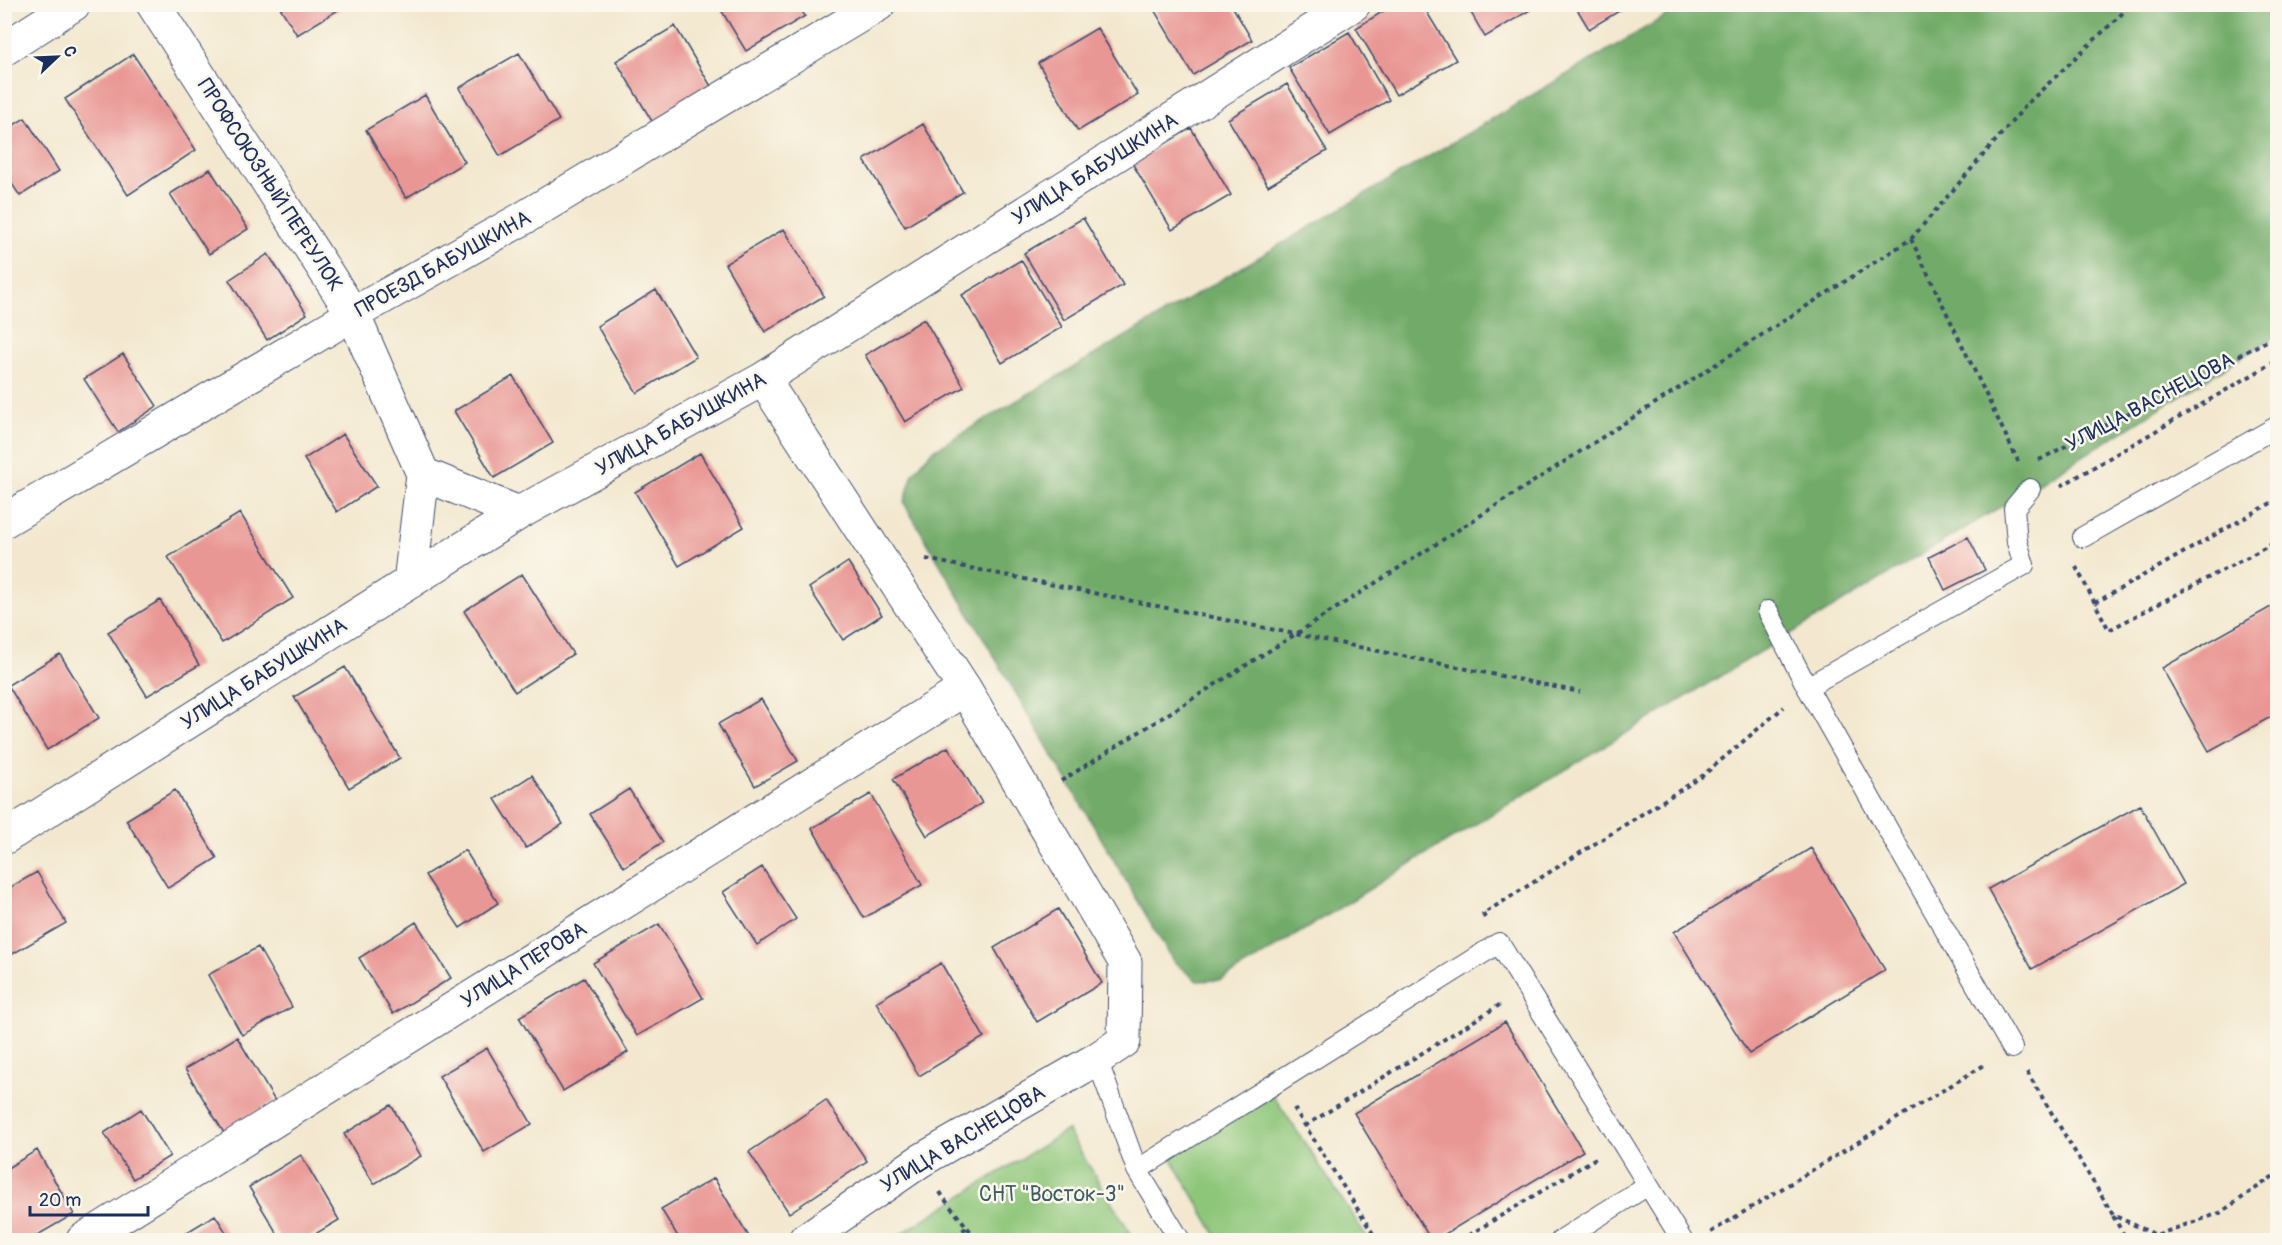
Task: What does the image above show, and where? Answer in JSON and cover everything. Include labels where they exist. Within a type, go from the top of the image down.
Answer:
[{"type":"street","points":[[4,49],[74,4]]},
{"type":"street","name":"ПРОФСОЮЗНЫЙ ПЕРЕУЛОК","points":[[153,4],[353,314],[423,474]]},
{"type":"street","name":"ПРОЕЗД БАБУШКИНА","points":[[4,520],[353,314],[522,219],[879,4]]},
{"type":"street","name":"УЛИЦА БАБУШКИНА","points":[[4,837],[519,513],[763,379],[1354,4]]},
{"type":"street","points":[[763,379],[965,689],[1030,801]]},
{"type":"street","points":[[410,582],[423,474],[519,513]]},
{"type":"street","name":"УЛИЦА ПЕРОВА","points":[[83,1240],[965,689]]},
{"type":"street","name":"УЛИЦА ВАСНЕЦОВА","points":[[805,1240],[920,1161],[1097,1059],[1124,1041],[1125,963],[1030,801]]},
{"type":"lane","points":[[2083,537],[2277,426]]},
{"type":"lane","points":[[1807,687],[2024,564],[2017,542],[2014,508],[2030,489]]},
{"type":"lane","points":[[1768,611],[1807,687],[2012,1048]]},
{"type":"lane","points":[[1137,1170],[1499,943],[1682,1240]]},
{"type":"lane","points":[[1097,1059],[1137,1170],[1180,1240]]},
{"type":"lane","points":[[1561,1240],[1648,1185]]},
{"type":"path","points":[[1030,801],[1296,634],[1911,239],[2028,103],[2132,4]]},
{"type":"path","points":[[1911,239],[2022,469]]},
{"type":"path","name":"УЛИЦА ВАСНЕЦОВА","points":[[2032,463],[2277,335]]},
{"type":"path","points":[[2059,487],[2277,360]]},
{"type":"path","points":[[2095,603],[2277,499]]},
{"type":"path","points":[[2074,563],[2109,630],[2277,541]]},
{"type":"path","points":[[872,548],[1580,692]]},
{"type":"path","points":[[1499,943],[1483,914],[1701,777],[1807,687]]},
{"type":"path","points":[[1305,1126],[1508,999]]},
{"type":"path","points":[[1707,1234],[2012,1048],[2127,1240]]},
{"type":"path","points":[[1277,1082],[1377,1240]]},
{"type":"path","points":[[1461,1240],[1622,1143]]},
{"type":"path","points":[[920,1161],[948,1205],[969,1227],[976,1240]]},
{"type":"path","points":[[2113,1215],[2156,1234],[2220,1213],[2277,1173]]},
{"type":"path","points":[[947,1240],[969,1227]]},
{"type":"green space","points":[[1684,5],[2277,5],[2277,335],[2030,489],[1418,859],[1254,961],[1221,980],[1197,981],[1173,961],[904,503],[913,473],[932,451]]},
{"type":"green space","points":[[1273,1095],[1369,1240],[1219,1240],[1169,1154]]},
{"type":"green space","name":"СНТ \"Восток-3\"","points":[[1067,1130],[1135,1240],[891,1240]]},
{"type":"building","points":[[278,4],[348,4],[297,35]]},
{"type":"building","points":[[1158,4],[1231,4],[1252,40],[1193,75],[1153,8]]},
{"type":"building","points":[[1395,4],[1422,4],[1456,60],[1396,95],[1356,28]]},
{"type":"building","points":[[1466,4],[1540,4],[1485,37]]},
{"type":"building","points":[[1574,4],[1631,4],[1589,29]]},
{"type":"building","points":[[718,5],[798,5],[805,16],[746,51]]},
{"type":"building","points":[[675,26],[715,93],[656,128],[616,61]]},
{"type":"building","points":[[1097,28],[1138,95],[1078,131],[1038,63]]},
{"type":"building","points":[[1349,32],[1389,100],[1330,135],[1289,68]]},
{"type":"building","points":[[519,53],[559,120],[500,156],[459,88]]},
{"type":"building","points":[[133,54],[196,150],[128,195],[65,99]]},
{"type":"building","points":[[1287,84],[1327,151],[1268,186],[1228,119]]},
{"type":"building","points":[[425,95],[465,162],[406,198],[366,130]]},
{"type":"building","points":[[25,118],[59,171],[20,196],[4,172],[4,131]]},
{"type":"building","points":[[923,124],[963,192],[905,227],[864,160]]},
{"type":"building","points":[[1191,128],[1231,195],[1172,230],[1132,163]]},
{"type":"building","points":[[210,169],[248,229],[209,254],[170,194]]},
{"type":"building","points":[[1083,218],[1123,285],[1064,320],[1024,253]]},
{"type":"building","points":[[784,229],[824,296],[765,332],[725,264]]},
{"type":"building","points":[[268,254],[307,314],[267,340],[229,280]]},
{"type":"building","points":[[1021,260],[1062,327],[1002,363],[962,295]]},
{"type":"building","points":[[656,290],[696,357],[637,393],[597,326]]},
{"type":"building","points":[[924,319],[964,387],[905,422],[865,355]]},
{"type":"building","points":[[123,354],[157,406],[118,432],[84,379]]},
{"type":"building","points":[[513,376],[553,443],[494,478],[454,411]]},
{"type":"building","points":[[343,434],[377,486],[337,512],[304,459]]},
{"type":"building","points":[[700,453],[744,527],[679,566],[635,492]]},
{"type":"building","points":[[240,513],[293,598],[222,643],[168,557]]},
{"type":"building","points":[[1968,537],[1985,570],[1945,590],[1929,557]]},
{"type":"building","points":[[848,562],[882,615],[843,640],[809,588]]},
{"type":"building","points":[[522,574],[573,654],[515,692],[464,611]]},
{"type":"building","points":[[160,600],[199,665],[147,696],[108,632]]},
{"type":"building","points":[[2278,603],[2278,713],[2209,751],[2162,668]]},
{"type":"building","points":[[60,654],[99,718],[47,750],[8,685]]},
{"type":"building","points":[[345,667],[400,758],[349,788],[294,697]]},
{"type":"building","points":[[761,699],[798,761],[755,786],[718,724]]},
{"type":"building","points":[[948,747],[982,803],[927,836],[893,779]]},
{"type":"building","points":[[532,775],[563,824],[526,848],[495,799]]},
{"type":"building","points":[[629,789],[663,842],[624,867],[590,814]]},
{"type":"building","points":[[175,790],[217,858],[168,888],[126,820]]},
{"type":"building","points":[[871,794],[922,885],[864,918],[812,828]]},
{"type":"building","points":[[2140,805],[2184,884],[2032,969],[1988,889]]},
{"type":"building","points":[[1811,848],[1885,970],[1749,1054],[1674,932]]},
{"type":"building","points":[[465,850],[498,903],[460,928],[425,875]]},
{"type":"building","points":[[762,867],[796,919],[757,945],[723,892]]},
{"type":"building","points":[[37,872],[66,923],[4,959],[4,891]]},
{"type":"building","points":[[1058,909],[1102,983],[1037,1022],[994,948]]},
{"type":"building","points":[[416,922],[451,978],[393,1014],[359,958]]},
{"type":"building","points":[[659,924],[703,998],[637,1036],[593,963]]},
{"type":"building","points":[[258,947],[292,1007],[242,1035],[208,975]]},
{"type":"building","points":[[941,963],[984,1037],[919,1076],[876,1002]]},
{"type":"building","points":[[584,978],[628,1052],[563,1091],[519,1017]]},
{"type":"building","points":[[1505,1022],[1583,1151],[1435,1240],[1431,1240],[1354,1113]]},
{"type":"building","points":[[237,1037],[275,1101],[224,1133],[185,1069]]},
{"type":"building","points":[[487,1048],[532,1124],[484,1152],[439,1076]]},
{"type":"building","points":[[826,1100],[867,1161],[789,1213],[749,1152]]},
{"type":"building","points":[[391,1105],[421,1156],[374,1184],[344,1134]]},
{"type":"building","points":[[141,1109],[170,1156],[133,1179],[104,1133]]},
{"type":"building","points":[[37,1150],[74,1214],[29,1240],[4,1240],[4,1170]]},
{"type":"building","points":[[301,1155],[339,1220],[305,1240],[281,1240],[249,1187]]},
{"type":"building","points":[[714,1178],[751,1240],[680,1240],[661,1209]]},
{"type":"building","points":[[215,1215],[231,1240],[174,1240]]}]
